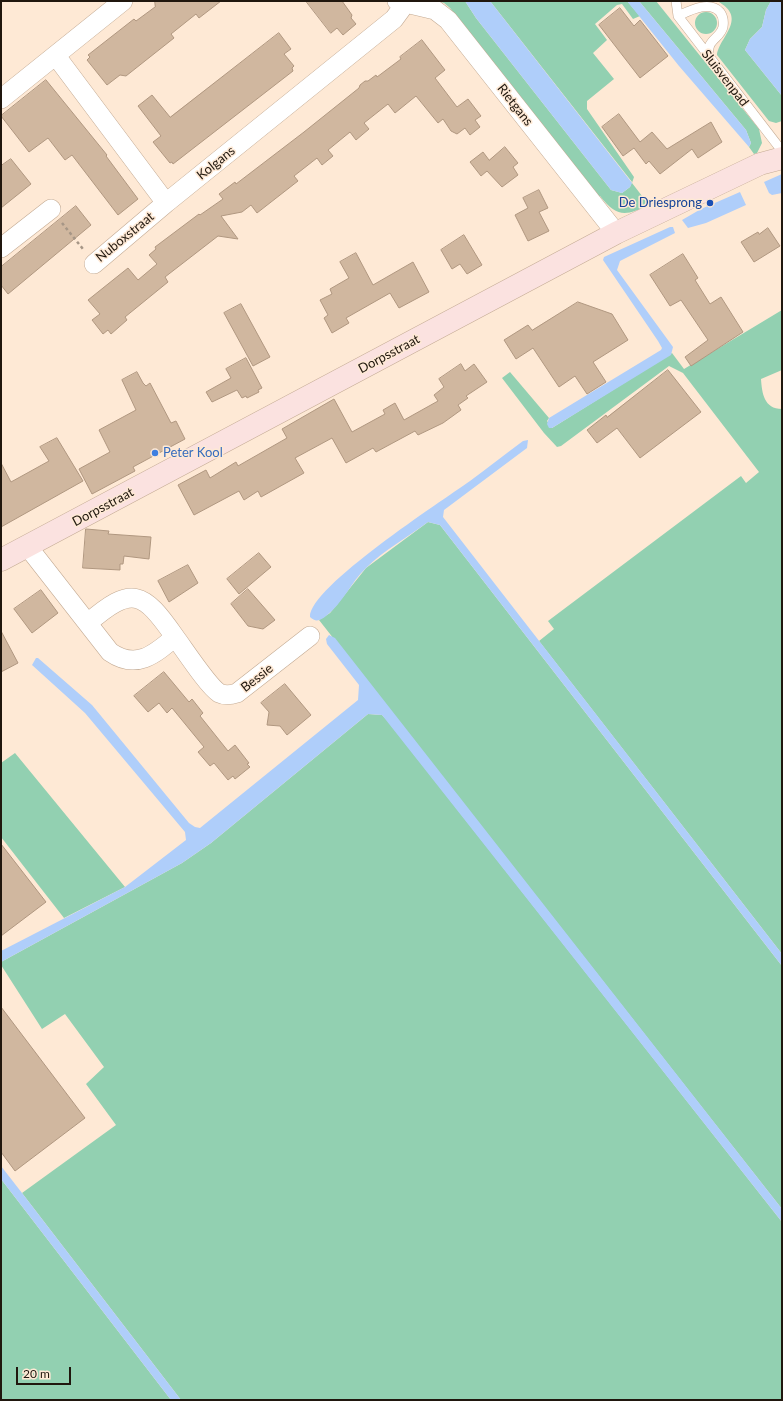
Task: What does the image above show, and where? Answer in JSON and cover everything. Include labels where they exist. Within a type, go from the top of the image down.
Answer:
[{"type":"street","points":[[1,99],[123,1]]},
{"type":"street","name":"Kolgans","points":[[166,203],[394,19],[401,2]]},
{"type":"street","name":"Rietgans","points":[[401,2],[435,10],[448,20],[616,233]]},
{"type":"street","points":[[56,56],[166,203]]},
{"type":"street","name":"Dorpsstraat","points":[[1,560],[616,233],[760,164],[782,158]]},
{"type":"street","name":"Nuboxstraat","points":[[94,264],[166,203]]},
{"type":"street","points":[[1,248],[51,209]]},
{"type":"street","points":[[28,547],[110,652],[125,660],[132,661],[148,656],[174,637]]},
{"type":"street","name":"Bessie","points":[[88,623],[112,604],[130,598],[146,603],[153,608],[216,690],[221,694],[230,695],[237,693],[310,636]]},
{"type":"lane","name":"Sluisvenpad","points":[[676,1],[678,16],[782,151]]},
{"type":"lane","points":[[678,16],[696,8],[705,6],[714,7],[720,13],[723,26],[719,34],[711,42],[709,51],[710,58]]},
{"type":"path","name":"Nuboxstraat","points":[[51,209],[94,264]]},
{"type":"green space","points":[[437,1],[465,1],[476,18],[611,190],[622,193],[630,187],[632,182],[490,1],[627,1],[640,16],[633,19],[622,4],[617,5],[595,24],[607,40],[593,53],[614,79],[587,101],[587,109],[634,177],[632,183],[649,205],[628,213],[622,213],[612,208],[600,196],[597,198],[450,8],[444,3]]},
{"type":"green space","points":[[639,1],[656,1],[759,129],[762,143],[757,153],[754,154],[749,147],[751,143],[746,130]]},
{"type":"green space","points":[[717,1],[771,1],[766,10],[762,27],[750,39],[745,50],[782,96],[782,121],[776,123],[769,121],[717,55],[732,21],[731,14],[726,7]]},
{"type":"green space","points":[[706,12],[714,15],[717,23],[714,31],[706,34],[698,31],[695,23],[698,15]]},
{"type":"green space","points":[[782,310],[782,370],[761,379],[765,399],[771,406],[782,409],[782,954],[539,641],[554,629],[548,621],[741,476],[746,483],[759,472],[683,373],[669,366],[561,446],[557,447],[544,433],[502,378],[510,372],[549,418],[547,421],[552,428],[672,353],[684,369]]},
{"type":"green space","points":[[428,522],[440,525],[782,966],[782,1209],[319,620],[330,613],[366,568]]},
{"type":"green space","points":[[368,714],[382,715],[387,720],[782,1222],[782,1400],[181,1400],[22,1193],[116,1125],[86,1084],[104,1067],[65,1014],[42,1029],[1,965],[1,962],[182,863],[211,843]]},
{"type":"green space","points":[[15,753],[125,887],[64,918],[1,837],[1,763]]},
{"type":"green space","points":[[1,1179],[171,1400],[1,1400]]},
{"type":"water","points":[[465,1],[490,1],[632,183],[630,187],[622,193],[611,190],[476,18]]},
{"type":"water","points":[[627,1],[639,1],[746,130],[751,143],[749,147],[679,66]]},
{"type":"water","points":[[771,1],[782,1],[782,96],[745,50],[750,39],[762,27],[766,10]]},
{"type":"water","points":[[782,174],[782,193],[772,195],[769,193],[764,182]]},
{"type":"water","points":[[740,192],[746,205],[706,223],[688,228],[682,220],[701,209]]},
{"type":"water","points":[[673,227],[675,233],[620,261],[617,270],[673,347],[671,355],[552,428],[549,428],[547,424],[549,418],[661,350],[662,348],[658,341],[603,260],[604,257]]},
{"type":"water","points":[[528,440],[527,448],[444,510],[443,517],[782,954],[782,966],[440,525],[428,522],[388,549],[373,561],[361,574],[332,611],[320,620],[312,619],[310,617],[315,603],[353,566],[379,545],[470,481],[523,441]]},
{"type":"water","points":[[329,635],[335,638],[782,1209],[782,1222],[382,715],[368,714],[211,843],[182,863],[1,962],[1,951],[125,887],[186,840],[185,832],[85,713],[32,665],[36,658],[38,658],[92,705],[189,823],[200,828],[358,700],[359,685],[327,644],[326,639]]},
{"type":"water","points":[[1,1166],[181,1400],[171,1400],[1,1179]]},
{"type":"building","points":[[155,1],[221,1],[199,18],[196,14],[171,34],[174,38],[126,76],[120,75],[107,85],[87,60],[90,57],[88,55],[134,19],[136,21],[155,7]]},
{"type":"building","points":[[306,1],[342,1],[352,15],[351,18],[356,24],[343,35],[337,28],[331,33]]},
{"type":"building","points":[[620,8],[634,26],[640,20],[668,56],[640,78],[599,25]]},
{"type":"building","points":[[279,33],[291,49],[284,54],[294,66],[292,68],[293,71],[173,164],[172,162],[170,163],[153,142],[161,136],[138,106],[152,95],[170,117]]},
{"type":"building","points":[[422,40],[445,70],[435,78],[457,107],[468,99],[481,116],[475,120],[480,127],[470,135],[465,128],[457,134],[451,131],[443,119],[438,123],[416,96],[395,113],[388,104],[364,123],[369,129],[356,140],[350,132],[328,150],[333,156],[322,165],[317,158],[294,176],[298,181],[257,213],[251,205],[242,212],[221,216],[238,239],[218,236],[165,277],[168,282],[125,317],[127,320],[111,334],[108,330],[103,334],[92,320],[100,314],[88,300],[128,268],[138,280],[157,264],[149,255],[156,249],[155,247],[199,214],[200,215],[223,199],[219,194],[235,182],[236,184],[304,132],[359,88],[365,81],[368,81],[376,75],[377,77],[401,59],[400,57]]},
{"type":"building","points":[[46,80],[107,155],[106,156],[138,199],[118,215],[72,155],[65,160],[48,138],[29,152],[1,116]]},
{"type":"building","points":[[619,114],[640,142],[652,132],[667,149],[711,122],[722,142],[698,158],[692,149],[660,174],[649,161],[646,164],[634,148],[623,156],[602,127]]},
{"type":"building","points":[[505,147],[518,163],[513,167],[518,175],[502,187],[487,171],[481,176],[470,162],[483,152],[489,160]]},
{"type":"building","points":[[11,159],[31,184],[1,208],[1,166]]},
{"type":"building","points":[[539,190],[548,208],[539,212],[549,231],[528,241],[515,215],[528,208],[523,198]]},
{"type":"building","points":[[76,206],[91,225],[8,294],[1,285],[1,267]]},
{"type":"building","points":[[768,228],[780,246],[754,262],[741,242]]},
{"type":"building","points":[[464,235],[482,265],[467,274],[460,264],[452,269],[441,250]]},
{"type":"building","points":[[356,253],[373,285],[413,262],[429,292],[399,308],[390,293],[346,318],[349,323],[332,333],[324,318],[328,315],[320,300],[332,294],[330,289],[349,278],[340,262]]},
{"type":"building","points":[[683,254],[698,278],[695,280],[710,304],[721,297],[743,332],[691,366],[685,357],[708,340],[681,300],[670,306],[650,275]]},
{"type":"building","points":[[578,302],[612,314],[628,340],[593,362],[606,382],[587,394],[575,376],[559,387],[533,348],[516,359],[504,340],[528,325],[532,330]]},
{"type":"building","points":[[241,304],[270,357],[253,366],[224,313]]},
{"type":"building","points":[[246,358],[262,388],[258,390],[259,392],[247,398],[246,396],[242,398],[237,390],[212,402],[206,392],[231,378],[226,369]]},
{"type":"building","points":[[461,364],[465,371],[474,364],[487,382],[466,396],[468,398],[458,405],[461,410],[443,423],[418,435],[415,431],[376,452],[373,448],[346,463],[332,438],[295,458],[304,473],[261,497],[258,491],[244,500],[239,491],[194,515],[178,485],[206,470],[210,478],[236,462],[238,466],[287,438],[282,429],[334,399],[352,432],[385,414],[383,410],[395,403],[404,420],[438,401],[434,395],[444,387],[439,379]]},
{"type":"building","points":[[668,370],[701,412],[640,458],[617,428],[597,443],[587,430],[606,415],[607,417]]},
{"type":"building","points":[[137,372],[146,386],[150,383],[171,423],[176,421],[185,439],[133,467],[135,471],[92,494],[79,469],[110,452],[99,430],[136,410],[122,380]]},
{"type":"building","points":[[57,438],[83,481],[1,527],[1,463],[11,482],[49,461],[40,447]]},
{"type":"building","points":[[86,529],[109,531],[108,534],[151,537],[149,559],[124,556],[123,564],[120,564],[120,570],[83,568]]},
{"type":"building","points":[[259,553],[271,567],[239,594],[227,579]]},
{"type":"building","points":[[188,565],[198,583],[169,602],[158,581]]},
{"type":"building","points":[[248,589],[275,620],[263,629],[248,626],[231,604]]},
{"type":"building","points":[[41,590],[58,613],[32,633],[14,609]]},
{"type":"building","points":[[1,631],[18,663],[1,672]]},
{"type":"building","points":[[164,672],[189,702],[192,699],[203,713],[200,716],[228,751],[235,745],[249,763],[247,764],[250,767],[235,779],[233,776],[228,780],[214,763],[210,766],[198,752],[204,747],[172,708],[167,713],[159,703],[148,712],[134,696]]},
{"type":"building","points":[[285,684],[311,715],[287,735],[280,726],[267,725],[269,712],[261,703]]},
{"type":"building","points":[[1,844],[46,902],[1,936]]},
{"type":"building","points":[[1,1007],[85,1118],[15,1171],[1,1152]]},
{"type":"place","name":"De Driesprong","points":[[710,203]]},
{"type":"place","name":"Peter Kool","points":[[155,453]]}]
